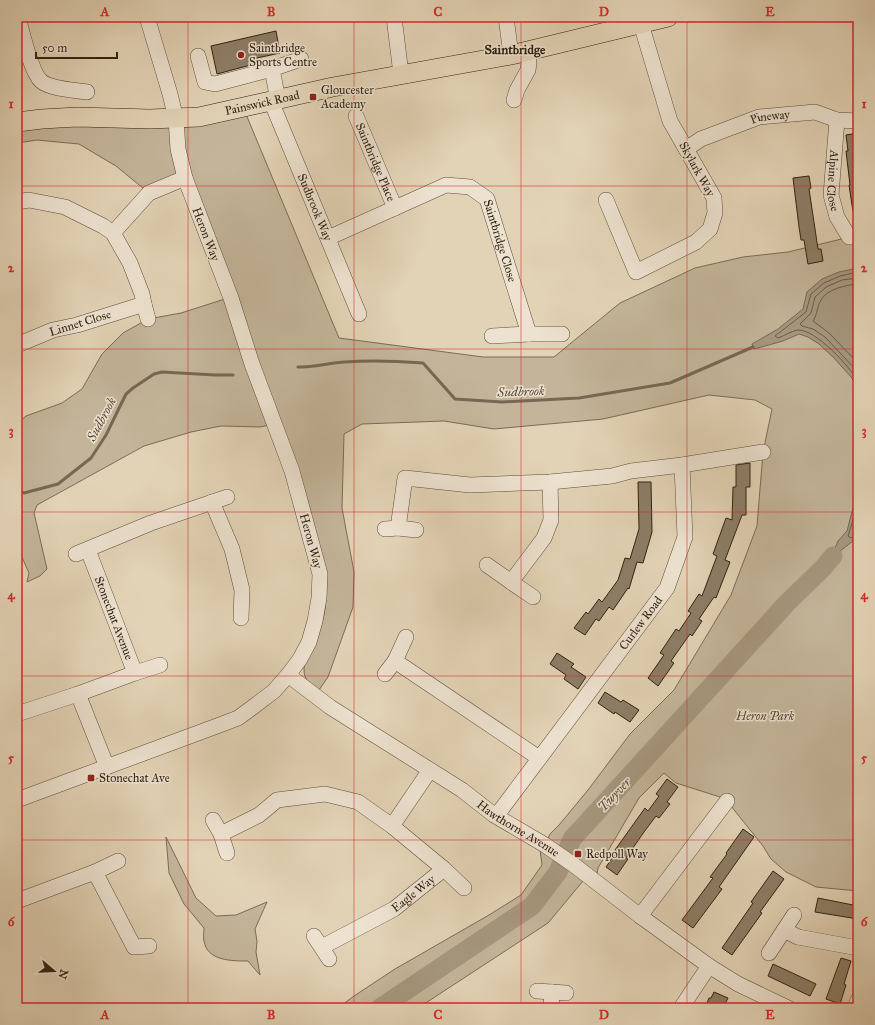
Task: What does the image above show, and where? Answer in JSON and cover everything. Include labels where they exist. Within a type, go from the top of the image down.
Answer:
[{"type":"main road","name":"Painswick Road","points":[[17,122],[42,118],[77,117],[176,119],[199,117],[333,87],[519,54],[668,17]]},
{"type":"street","points":[[18,17],[35,73],[42,82],[54,87],[87,92]]},
{"type":"street","name":"Heron Way","points":[[17,800],[238,718],[274,691],[300,659],[309,642],[319,598],[320,574],[292,471],[256,375],[231,298],[185,178],[178,149],[176,119],[147,17]]},
{"type":"street","points":[[394,17],[401,74]]},
{"type":"street","points":[[506,17],[519,54],[529,63],[528,70],[517,90],[514,100]]},
{"type":"street","name":"Skylark Way","points":[[606,200],[638,278],[696,242],[710,229],[715,213],[714,198],[670,121],[641,24]]},
{"type":"street","points":[[198,56],[205,82],[215,84],[272,69],[301,59]]},
{"type":"street","name":"Sudbrook Way","points":[[272,69],[274,100],[328,238],[361,307]]},
{"type":"street","name":"Pineway","points":[[686,149],[701,140],[759,117],[815,112],[837,120],[858,121]]},
{"type":"street","name":"Saintbridge Place","points":[[356,116],[395,208]]},
{"type":"street","name":"Alpine Close","points":[[837,120],[831,195],[837,217],[849,237]]},
{"type":"street","points":[[113,233],[149,193],[185,178]]},
{"type":"street","name":"Saintbridge Close","points":[[328,238],[446,185],[470,187],[487,199],[529,334]]},
{"type":"street","points":[[17,202],[29,200],[65,207],[103,226],[113,233],[130,263],[148,319]]},
{"type":"street","name":"Linnet Close","points":[[17,345],[53,330],[144,304]]},
{"type":"street","points":[[492,336],[562,334]]},
{"type":"street","points":[[416,530],[391,528],[406,471],[470,485],[550,482],[612,476],[631,471],[682,466],[763,452]]},
{"type":"street","name":"Curlew Road","points":[[494,815],[500,811],[667,588],[685,537],[682,466]]},
{"type":"street","points":[[512,582],[544,538],[551,520],[550,482]]},
{"type":"street","name":"Stonechat Avenue","points":[[18,712],[78,694],[136,673],[82,552],[151,523],[227,497]]},
{"type":"street","points":[[212,502],[233,556],[242,590],[242,619]]},
{"type":"street","points":[[487,565],[533,597]]},
{"type":"street","points":[[385,674],[395,661],[406,637]]},
{"type":"street","points":[[395,661],[539,758]]},
{"type":"street","points":[[136,673],[160,665]]},
{"type":"street","name":"Hawthorne Avenue","points":[[288,675],[330,707],[462,790],[494,815],[574,865],[640,916],[709,966],[738,984],[788,1008]]},
{"type":"street","points":[[78,694],[107,767]]},
{"type":"street","points":[[392,826],[430,770]]},
{"type":"street","name":"Eagle Way","points":[[221,834],[259,815],[277,800],[325,794],[358,802],[392,826],[444,869],[394,909],[322,948]]},
{"type":"street","points":[[640,916],[719,805]]},
{"type":"street","points":[[213,820],[221,834],[228,853]]},
{"type":"street","points":[[17,901],[95,872],[118,861]]},
{"type":"street","points":[[444,869],[464,888]]},
{"type":"street","points":[[95,872],[134,947],[149,946]]},
{"type":"street","points":[[769,953],[794,915]]},
{"type":"street","points":[[784,930],[798,937],[858,948]]},
{"type":"street","points":[[681,1008],[709,966]]},
{"type":"street","points":[[551,1008],[552,992]]},
{"type":"street","points":[[855,1008],[858,1000]]},
{"type":"green space","name":"Heron Park","points":[[243,107],[339,338],[483,357],[554,357],[620,303],[695,268],[743,257],[788,252],[858,235],[858,891],[816,887],[786,872],[771,859],[763,846],[727,801],[720,797],[676,783],[664,773],[639,798],[598,868],[596,881],[588,875],[548,923],[418,1008],[338,1008],[395,969],[521,895],[542,865],[539,842],[545,845],[550,834],[588,790],[630,734],[674,690],[731,595],[757,526],[763,452],[772,409],[755,400],[709,395],[603,419],[494,429],[444,421],[362,424],[344,434],[342,508],[354,572],[353,607],[328,677],[319,690],[309,683],[305,676],[304,669],[308,653],[324,617],[326,573],[274,424],[260,427],[221,426],[191,432],[144,446],[37,505],[34,513],[47,569],[40,576],[27,582],[29,573],[17,546],[17,424],[26,416],[62,403],[82,389],[102,354],[123,333],[148,319],[181,313],[228,298],[185,178],[149,193],[116,166],[79,144],[37,140],[17,143],[17,122]]},
{"type":"green space","points":[[166,837],[196,898],[216,916],[236,915],[267,902],[255,929],[257,941],[256,952],[260,975],[248,961],[235,961],[221,958],[210,953],[206,948],[204,928],[184,904],[169,873]]},
{"type":"water","points":[[858,268],[858,391],[852,378],[833,357],[819,344],[808,337],[799,334],[783,341],[754,349],[752,344],[778,329],[803,309],[807,292],[822,279],[839,272]]},
{"type":"water","points":[[858,489],[858,537],[834,556],[832,555],[838,541],[847,531]]},
{"type":"building","name":"Saintbridge Sports Centre","points":[[276,31],[280,53],[257,58],[258,63],[217,74],[211,46]]},
{"type":"building","points":[[858,133],[858,211],[853,212],[849,185],[846,135]]},
{"type":"building","points":[[809,176],[811,188],[809,189],[818,249],[821,249],[823,261],[808,264],[804,240],[801,240],[793,178]]},
{"type":"building","points":[[750,463],[750,487],[746,487],[746,515],[742,515],[725,560],[730,562],[716,598],[714,597],[699,619],[702,621],[692,636],[690,634],[671,661],[674,663],[658,686],[648,678],[664,655],[660,653],[676,629],[679,631],[691,613],[688,611],[699,594],[702,596],[717,556],[713,554],[726,518],[732,520],[733,487],[736,487],[736,465]]},
{"type":"building","points":[[638,482],[651,482],[652,532],[643,563],[637,562],[629,589],[628,588],[613,610],[609,607],[599,621],[596,619],[585,635],[574,628],[586,612],[588,614],[599,599],[602,602],[618,580],[625,558],[630,559],[639,529]]},
{"type":"building","points":[[557,653],[574,664],[571,667],[586,677],[578,689],[564,679],[566,675],[550,664]]},
{"type":"building","points":[[605,692],[621,702],[623,700],[639,710],[630,722],[615,712],[614,714],[598,703]]},
{"type":"building","points":[[667,779],[678,787],[667,802],[670,804],[659,818],[656,816],[644,832],[626,858],[628,859],[617,875],[606,867],[617,851],[615,850],[645,808],[648,811],[659,796],[656,794]]},
{"type":"building","points":[[743,829],[754,837],[719,887],[722,889],[693,928],[682,920],[713,878],[710,877]]},
{"type":"building","points":[[773,871],[784,879],[732,955],[722,948],[753,903],[751,902]]},
{"type":"building","points":[[818,898],[858,906],[858,919],[815,912]]},
{"type":"building","points":[[841,958],[851,961],[840,1004],[826,999]]},
{"type":"building","points":[[773,964],[816,984],[810,996],[768,976]]},
{"type":"building","points":[[714,992],[728,998],[723,1008],[705,1008],[709,998],[711,998]]},
{"type":"waterway","name":"Sudbrook","points":[[298,367],[364,361],[423,363],[455,399],[502,402],[579,398],[670,383],[753,347]]},
{"type":"waterway","name":"Sudbrook","points":[[17,489],[24,493],[58,484],[91,458],[106,435],[126,394],[154,374],[162,372],[233,375]]},
{"type":"waterway","name":"Twyver","points":[[380,1008],[532,906],[558,872],[572,839],[787,603],[823,568],[833,556]]},
{"type":"place","name":"Saintbridge Sports Centre","points":[[241,55]]},
{"type":"place","name":"Gloucester Academy","points":[[313,97]]},
{"type":"place","name":"Stonechat Ave","points":[[91,778]]},
{"type":"place","name":"Redpoll Way","points":[[578,854]]},
{"type":"district","name":"Saintbridge","points":[[515,49]]}]
